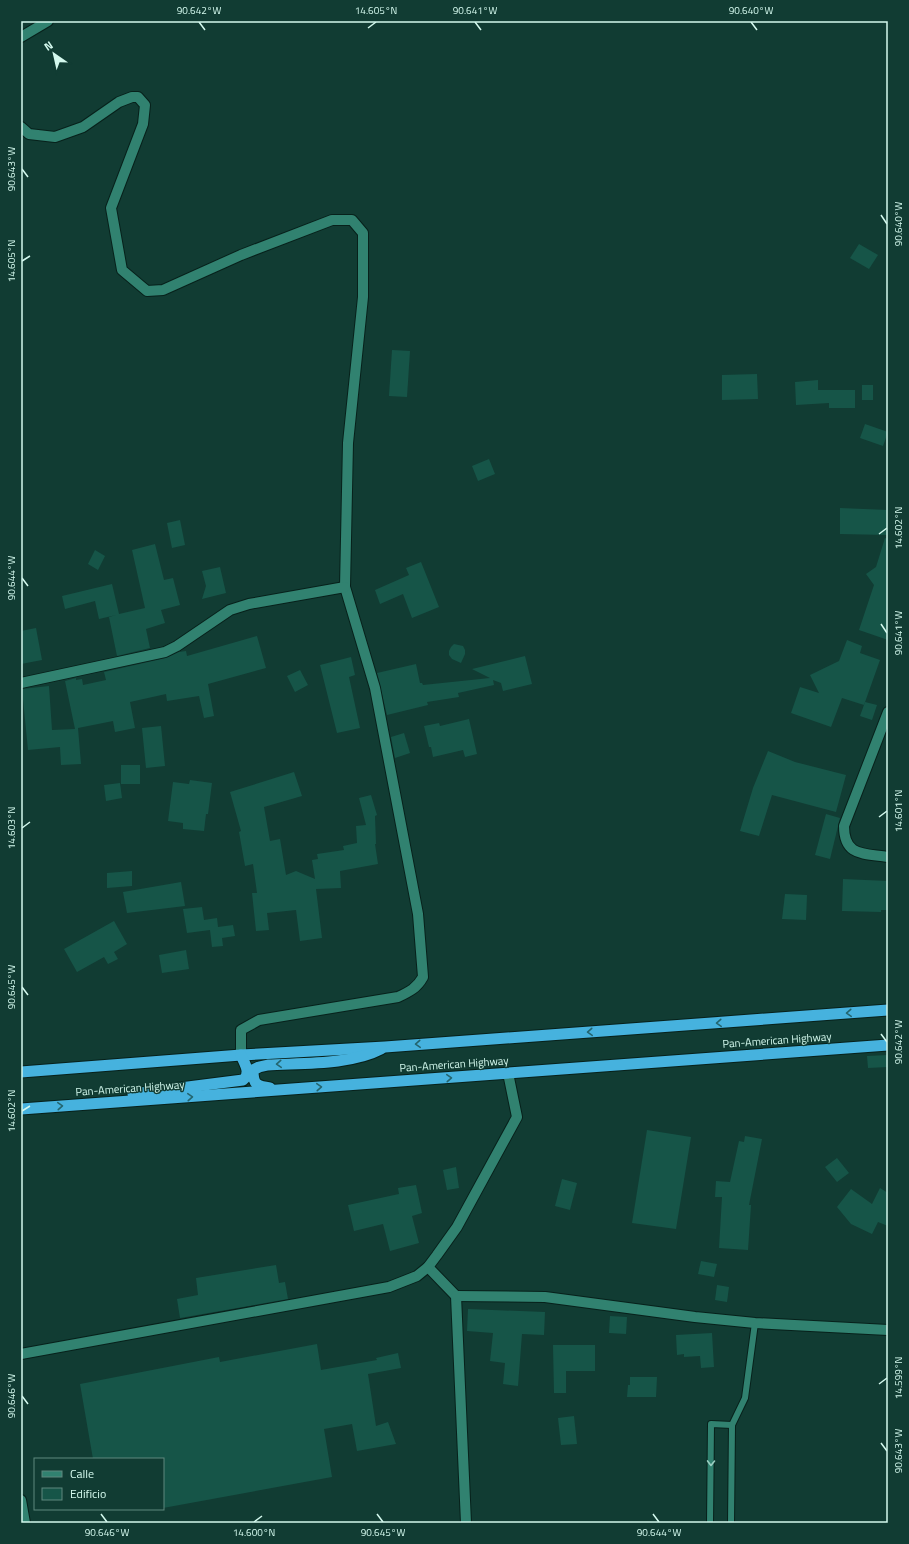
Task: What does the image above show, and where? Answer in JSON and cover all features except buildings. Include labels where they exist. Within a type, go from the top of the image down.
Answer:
[{"type":"highway","name":"Pan-American Highway","points":[[21,1072],[240,1055],[385,1047],[888,1010]]},
{"type":"highway","name":"Pan-American Highway","points":[[21,1109],[888,1045]]},
{"type":"highway","points":[[281,1090],[259,1086],[253,1078],[253,1070],[259,1066],[268,1065],[353,1059],[369,1055],[385,1047]]},
{"type":"highway","points":[[81,1104],[112,1096],[243,1080],[248,1073],[246,1065],[240,1055]]},
{"type":"street","points":[[21,37],[48,21]]},
{"type":"street","points":[[21,127],[29,134],[55,137],[83,128],[119,102],[132,96],[138,98],[145,105],[143,124],[111,208],[122,270],[147,291],[163,290],[241,255],[332,220],[352,220],[363,233],[363,297],[348,443],[345,587],[374,688],[418,914],[423,977],[419,984],[410,992],[398,997],[259,1020],[241,1030],[240,1055]]},
{"type":"street","points":[[21,683],[165,652],[177,646],[230,610],[249,604],[345,587]]},
{"type":"street","points":[[888,712],[844,826],[844,837],[848,845],[856,852],[888,857]]},
{"type":"street","points":[[21,1354],[389,1287],[417,1276],[428,1268],[457,1227],[517,1117],[508,1074]]},
{"type":"street","points":[[428,1268],[456,1296],[466,1523]]},
{"type":"street","points":[[456,1296],[546,1297],[695,1317],[755,1323],[888,1330]]},
{"type":"street","points":[[21,1500],[25,1523]]},
{"type":"lane","points":[[731,1523],[732,1425],[745,1398],[755,1323]]},
{"type":"lane","points":[[710,1523],[711,1424],[732,1425]]}]
